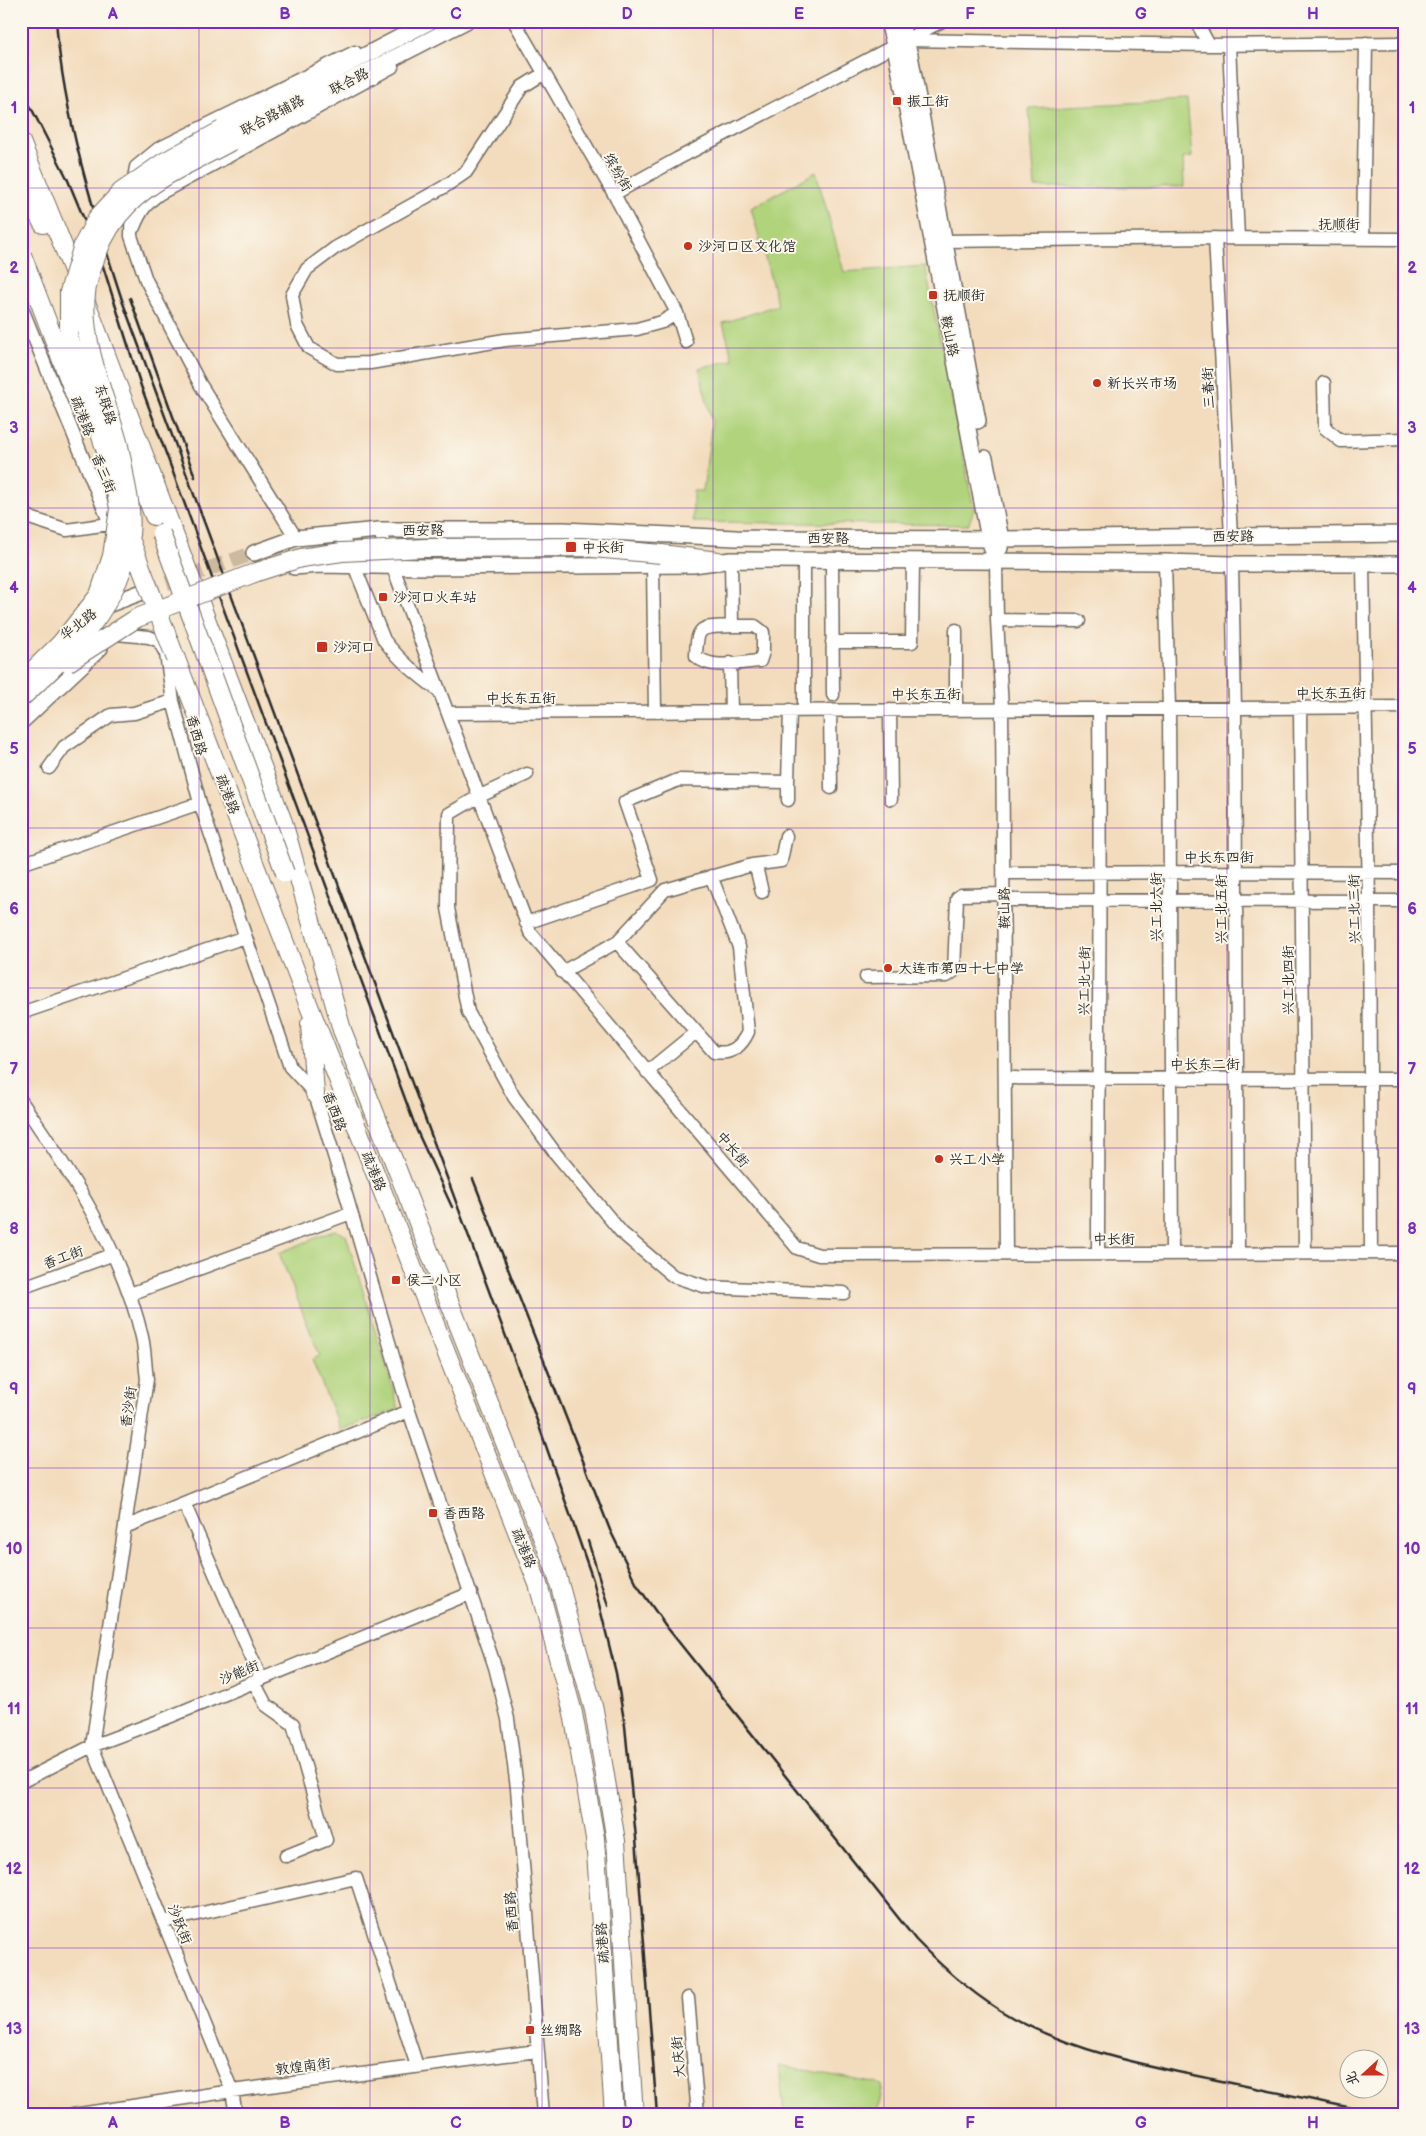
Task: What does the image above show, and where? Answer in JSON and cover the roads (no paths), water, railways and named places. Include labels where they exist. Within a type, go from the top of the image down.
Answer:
[{"type":"highway","name":"东联路","points":[[21,698],[76,645],[113,593],[130,537],[132,512],[119,444],[92,355],[87,327],[86,295],[91,270],[105,233],[130,203],[227,135]]},
{"type":"highway","name":"东联路","points":[[21,682],[60,644],[99,595],[112,556],[118,509],[112,470],[69,338],[69,292],[83,245],[97,218],[121,192],[164,162],[227,135]]},
{"type":"highway","points":[[23,148],[91,315],[283,822],[342,1030]]},
{"type":"highway","points":[[21,182],[91,315]]},
{"type":"highway","name":"疏港路","points":[[22,255],[309,1006],[538,1584],[573,1713],[595,1838],[614,2115]]},
{"type":"highway","points":[[92,355],[161,533],[342,1030],[556,1572],[594,1710],[616,1841],[634,2115]]},
{"type":"highway","points":[[40,681],[137,618],[256,572],[301,558],[342,552],[425,548],[582,547],[657,559],[724,560]]},
{"type":"highway","points":[[309,1006],[315,1094]]},
{"type":"main road","name":"联合路","points":[[227,135],[431,21]]},
{"type":"main road","name":"联合路","points":[[227,135],[468,21]]},
{"type":"main road","name":"鞍山路","points":[[888,21],[900,43],[910,55],[995,539],[996,562]]},
{"type":"main road","name":"鞍山路","points":[[900,21],[900,43],[995,539]]},
{"type":"main road","name":"西安路","points":[[254,552],[296,538],[379,530],[563,530],[736,538],[995,539],[1405,534]]},
{"type":"main road","points":[[261,577],[300,566],[392,566],[657,559]]},
{"type":"main road","name":"西安路","points":[[724,560],[1405,564]]},
{"type":"main road","name":"华北路","points":[[21,673],[70,628],[89,614],[145,591]]},
{"type":"main road","points":[[21,722],[116,634],[152,619]]},
{"type":"street","name":"联合路辅路","points":[[131,236],[132,189],[136,167],[158,149],[418,21]]},
{"type":"street","name":"联合路辅路","points":[[131,236],[138,215],[146,203],[369,80],[468,21]]},
{"type":"street","name":"缤纷街","points":[[514,21],[614,194],[677,312],[686,342]]},
{"type":"street","points":[[614,194],[677,159],[942,21]]},
{"type":"street","points":[[1196,21],[1209,45]]},
{"type":"street","points":[[900,43],[1209,45],[1405,43]]},
{"type":"street","points":[[1364,239],[1366,43]]},
{"type":"street","points":[[1229,45],[1238,238]]},
{"type":"street","points":[[543,74],[522,87],[466,172],[444,187],[334,248],[307,269],[292,295],[297,325],[309,348],[337,364],[370,363],[505,340],[637,329],[662,322],[677,312]]},
{"type":"street","points":[[172,143],[168,153],[175,166],[183,174],[192,176]]},
{"type":"street","points":[[131,236],[146,280],[167,324],[200,384],[296,538]]},
{"type":"street","name":"抚顺街","points":[[944,241],[1215,238],[1405,240]]},
{"type":"street","name":"三春街","points":[[1215,238],[1231,536]]},
{"type":"street","name":"香三街","points":[[21,306],[109,524],[145,591]]},
{"type":"street","points":[[1324,383],[1325,428],[1341,441],[1405,439]]},
{"type":"street","points":[[21,512],[33,519],[67,530],[109,524]]},
{"type":"street","name":"中长街","points":[[379,530],[530,932],[797,1248],[819,1255],[1405,1253]]},
{"type":"street","points":[[340,533],[384,640],[395,654],[439,692]]},
{"type":"street","points":[[655,712],[657,559]]},
{"type":"street","points":[[724,560],[732,626]]},
{"type":"street","points":[[804,560],[804,710]]},
{"type":"street","points":[[832,560],[833,695]]},
{"type":"street","points":[[832,642],[912,642],[914,561]]},
{"type":"street","name":"鞍山路","points":[[996,562],[1002,709],[1006,1254]]},
{"type":"street","name":"兴工北六街","points":[[1165,562],[1171,872],[1172,1253]]},
{"type":"street","name":"兴工北五街","points":[[1232,564],[1235,708],[1238,1253]]},
{"type":"street","name":"兴工北三街","points":[[1363,564],[1369,901],[1371,1253]]},
{"type":"street","points":[[335,565],[361,584]]},
{"type":"street","points":[[997,620],[1079,620]]},
{"type":"street","points":[[732,626],[755,626],[763,632],[763,652],[760,661],[714,664],[703,662],[696,656],[696,636],[700,631],[732,626]]},
{"type":"street","points":[[956,630],[956,709]]},
{"type":"street","name":"香西路","points":[[116,634],[139,635],[159,641],[166,654],[173,701],[200,803],[290,1067],[315,1094],[409,1411],[495,1667],[508,1719],[517,1788],[543,2115]]},
{"type":"street","points":[[730,663],[731,711]]},
{"type":"street","points":[[49,768],[64,747],[111,715],[134,713],[173,701]]},
{"type":"street","name":"中长东五街","points":[[448,713],[1405,707]]},
{"type":"street","name":"兴工北四街","points":[[1300,708],[1305,1252]]},
{"type":"street","name":"兴工北七街","points":[[1098,1254],[1101,900],[1099,709]]},
{"type":"street","points":[[788,800],[790,710]]},
{"type":"street","points":[[830,710],[831,788]]},
{"type":"street","points":[[890,710],[891,799]]},
{"type":"street","points":[[527,774],[478,797],[449,814],[448,908],[468,1012],[514,1097],[550,1146],[622,1233],[673,1276],[708,1287],[844,1293]]},
{"type":"street","points":[[526,923],[652,880],[625,802],[678,780],[788,782]]},
{"type":"street","points":[[21,864],[200,803]]},
{"type":"street","points":[[562,972],[617,942],[664,890],[752,865],[781,861],[786,836]]},
{"type":"street","points":[[752,865],[757,871],[762,892]]},
{"type":"street","name":"中长东四街","points":[[1003,873],[1405,873]]},
{"type":"street","points":[[617,942],[714,1052],[723,1054],[736,1048],[744,1041],[748,1032],[739,947],[711,876]]},
{"type":"street","points":[[866,977],[948,976],[952,974],[954,971],[957,898],[961,896],[1101,900],[1405,901]]},
{"type":"street","points":[[21,1013],[246,937]]},
{"type":"street","points":[[647,1072],[696,1032]]},
{"type":"street","name":"中长东二街","points":[[1005,1078],[1405,1079]]},
{"type":"street","name":"香沙街","points":[[21,1100],[57,1153],[114,1254],[130,1294],[143,1339],[147,1379],[92,1746]]},
{"type":"street","points":[[130,1294],[351,1212]]},
{"type":"street","name":"香工街","points":[[21,1288],[114,1254]]},
{"type":"street","points":[[125,1527],[409,1411]]},
{"type":"street","points":[[184,1502],[258,1681],[266,1705],[293,1724],[326,1840],[286,1856]]},
{"type":"street","name":"沙能街","points":[[21,1782],[92,1746],[258,1681],[470,1593]]},
{"type":"street","name":"沙跃街","points":[[92,1746],[232,2091],[236,2115]]},
{"type":"street","points":[[163,1922],[356,1878],[417,2066]]},
{"type":"street","name":"大庆街","points":[[688,1998],[698,2115]]},
{"type":"street","name":"敦煌南街","points":[[73,2115],[232,2091],[537,2050]]},
{"type":"tunnel","points":[[145,591],[254,553]]},
{"type":"railway","points":[[56,21],[66,93],[81,164],[123,303],[539,1426],[593,1580],[616,1673],[625,1726],[636,1838],[657,2115]]},
{"type":"railway","points":[[21,88],[67,178],[101,260],[141,386],[417,1131],[452,1207]]},
{"type":"railway","points":[[130,298],[195,477]]},
{"type":"railway","points":[[473,1179],[610,1530],[637,1585],[666,1626],[916,1940],[950,1973],[987,2002],[1037,2030],[1085,2049],[1135,2063],[1386,2115]]},
{"type":"railway","points":[[588,1541],[608,1606]]},
{"type":"place","name":"振工街","points":[[897,101]]},
{"type":"place","name":"沙河口区文化馆","points":[[688,246]]},
{"type":"place","name":"抚顺街","points":[[933,295]]},
{"type":"place","name":"新长兴市场","points":[[1097,383]]},
{"type":"place","name":"中长街","points":[[571,547]]},
{"type":"place","name":"沙河口火车站","points":[[383,597]]},
{"type":"place","name":"沙河口","points":[[322,647]]},
{"type":"place","name":"大连市第四十七中学","points":[[888,968]]},
{"type":"place","name":"兴工小学","points":[[939,1159]]},
{"type":"place","name":"侯二小区","points":[[396,1280]]},
{"type":"place","name":"香西路","points":[[433,1513]]},
{"type":"place","name":"丝绸路","points":[[530,2030]]}]
